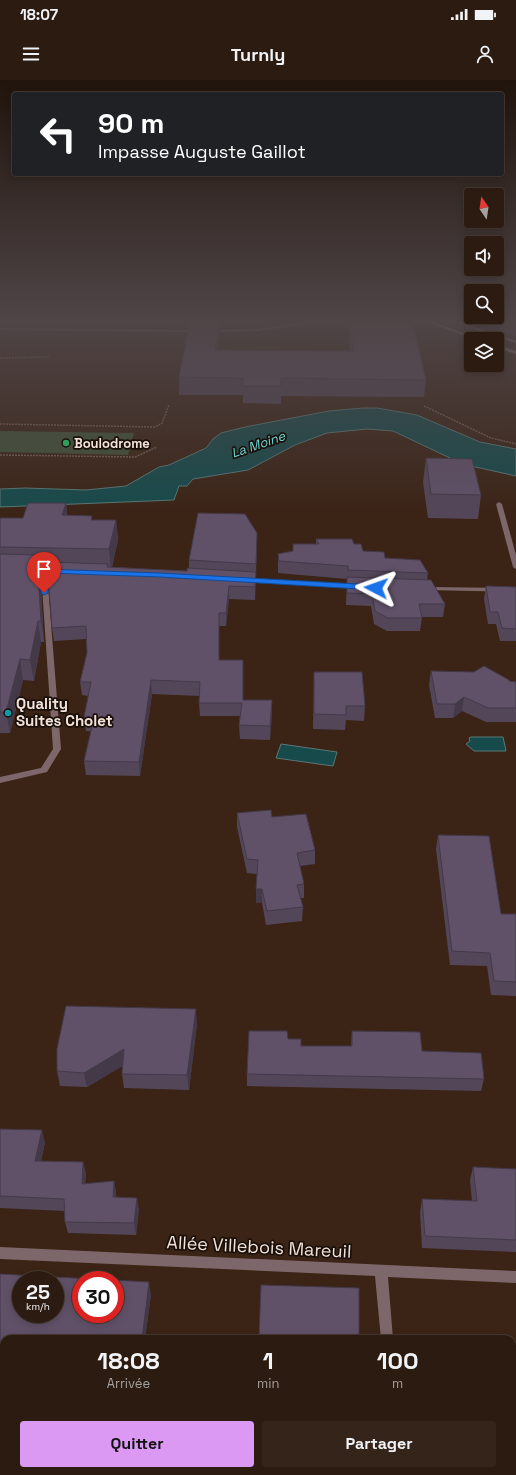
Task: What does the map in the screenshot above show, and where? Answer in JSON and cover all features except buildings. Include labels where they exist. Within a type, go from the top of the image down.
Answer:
[{"type":"street","points":[[499,504],[516,567]]},
{"type":"street","points":[[24,570],[66,572]]},
{"type":"street","points":[[0,780],[44,770],[57,750],[44,571]]},
{"type":"street","points":[[236,579],[361,587]]},
{"type":"street","points":[[423,589],[516,590]]},
{"type":"street","name":"Allée Villebois Mareuil","points":[[0,1253],[516,1277]]},
{"type":"street","points":[[382,1271],[387,1335]]},
{"type":"path","points":[[0,424],[155,427],[162,423],[169,404]]},
{"type":"path","points":[[424,406],[490,438],[516,444]]},
{"type":"path","points":[[0,455],[135,457],[157,447]]},
{"type":"green space","name":"Boulodrome","points":[[0,431],[134,433],[128,455],[0,452]]},
{"type":"water","name":"La Moine","points":[[377,408],[417,415],[480,442],[516,449],[516,476],[471,466],[452,459],[393,431],[367,429],[327,433],[295,445],[248,470],[193,479],[187,486],[179,486],[174,500],[0,507],[0,489],[25,488],[86,490],[126,486],[159,467],[169,465],[206,448],[213,439],[221,433],[329,411]]},
{"type":"water","points":[[503,737],[506,751],[474,751],[466,744],[470,741],[469,738]]},
{"type":"water","points":[[281,744],[337,752],[333,766],[276,758]]},
{"type":"place","name":"Boulodrome","points":[[66,443]]},
{"type":"place","name":"Quality Suites Cholet","points":[[8,713]]},
{"type":"route","points":[[44,593],[44,571],[160,575],[376,588]]}]
